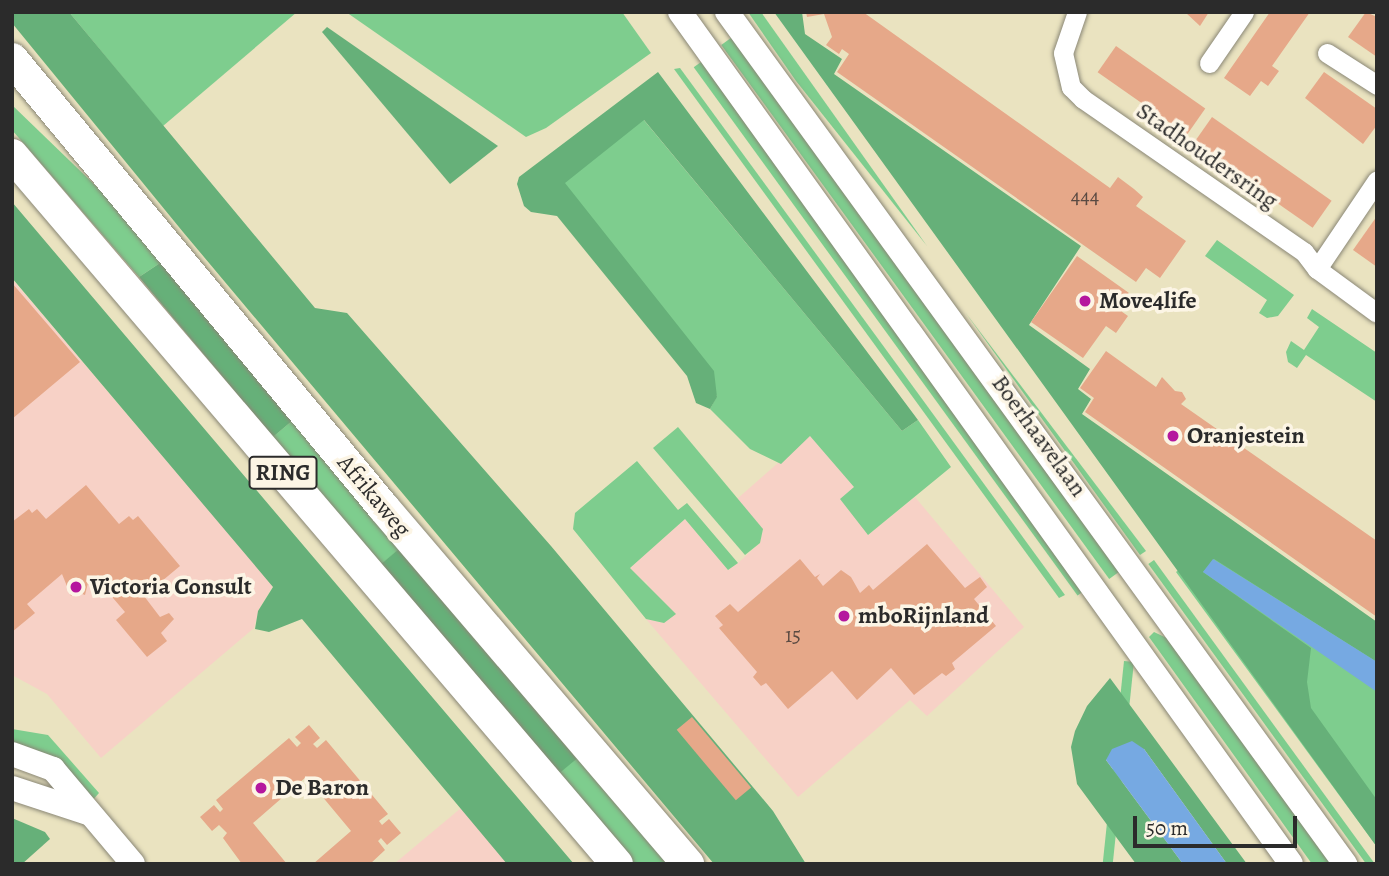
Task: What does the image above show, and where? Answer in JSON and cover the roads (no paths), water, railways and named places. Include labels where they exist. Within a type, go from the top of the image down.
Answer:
[{"type":"main road","name":"Afrikaweg","points":[[12,59],[383,507],[688,864]]},
{"type":"main road","name":"RING","points":[[12,155],[617,864]]},
{"type":"street","name":"Boerhaavelaan","points":[[680,12],[1291,864]]},
{"type":"street","name":"Boerhaavelaan","points":[[727,12],[1345,864]]},
{"type":"street","name":"Stadhoudersring","points":[[1077,12],[1063,53],[1071,87],[1304,252],[1317,269],[1377,313]]},
{"type":"street","points":[[1209,62],[1244,12]]},
{"type":"street","points":[[1327,53],[1377,86]]},
{"type":"street","points":[[1317,269],[1377,180]]},
{"type":"street","points":[[12,754],[53,769],[133,864]]},
{"type":"street","points":[[12,788],[88,813]]},
{"type":"water","points":[[1213,559],[1377,662],[1377,692],[1203,572]]},
{"type":"water","points":[[1132,741],[1144,749],[1227,864],[1183,864],[1106,760],[1112,749]]},
{"type":"place","name":"Move4life","points":[[1085,301]]},
{"type":"place","name":"Oranjestein","points":[[1173,436]]},
{"type":"place","name":"Victoria Consult","points":[[76,587]]},
{"type":"place","name":"mboRijnland","points":[[844,616]]},
{"type":"place","name":"De Baron","points":[[261,788]]}]
